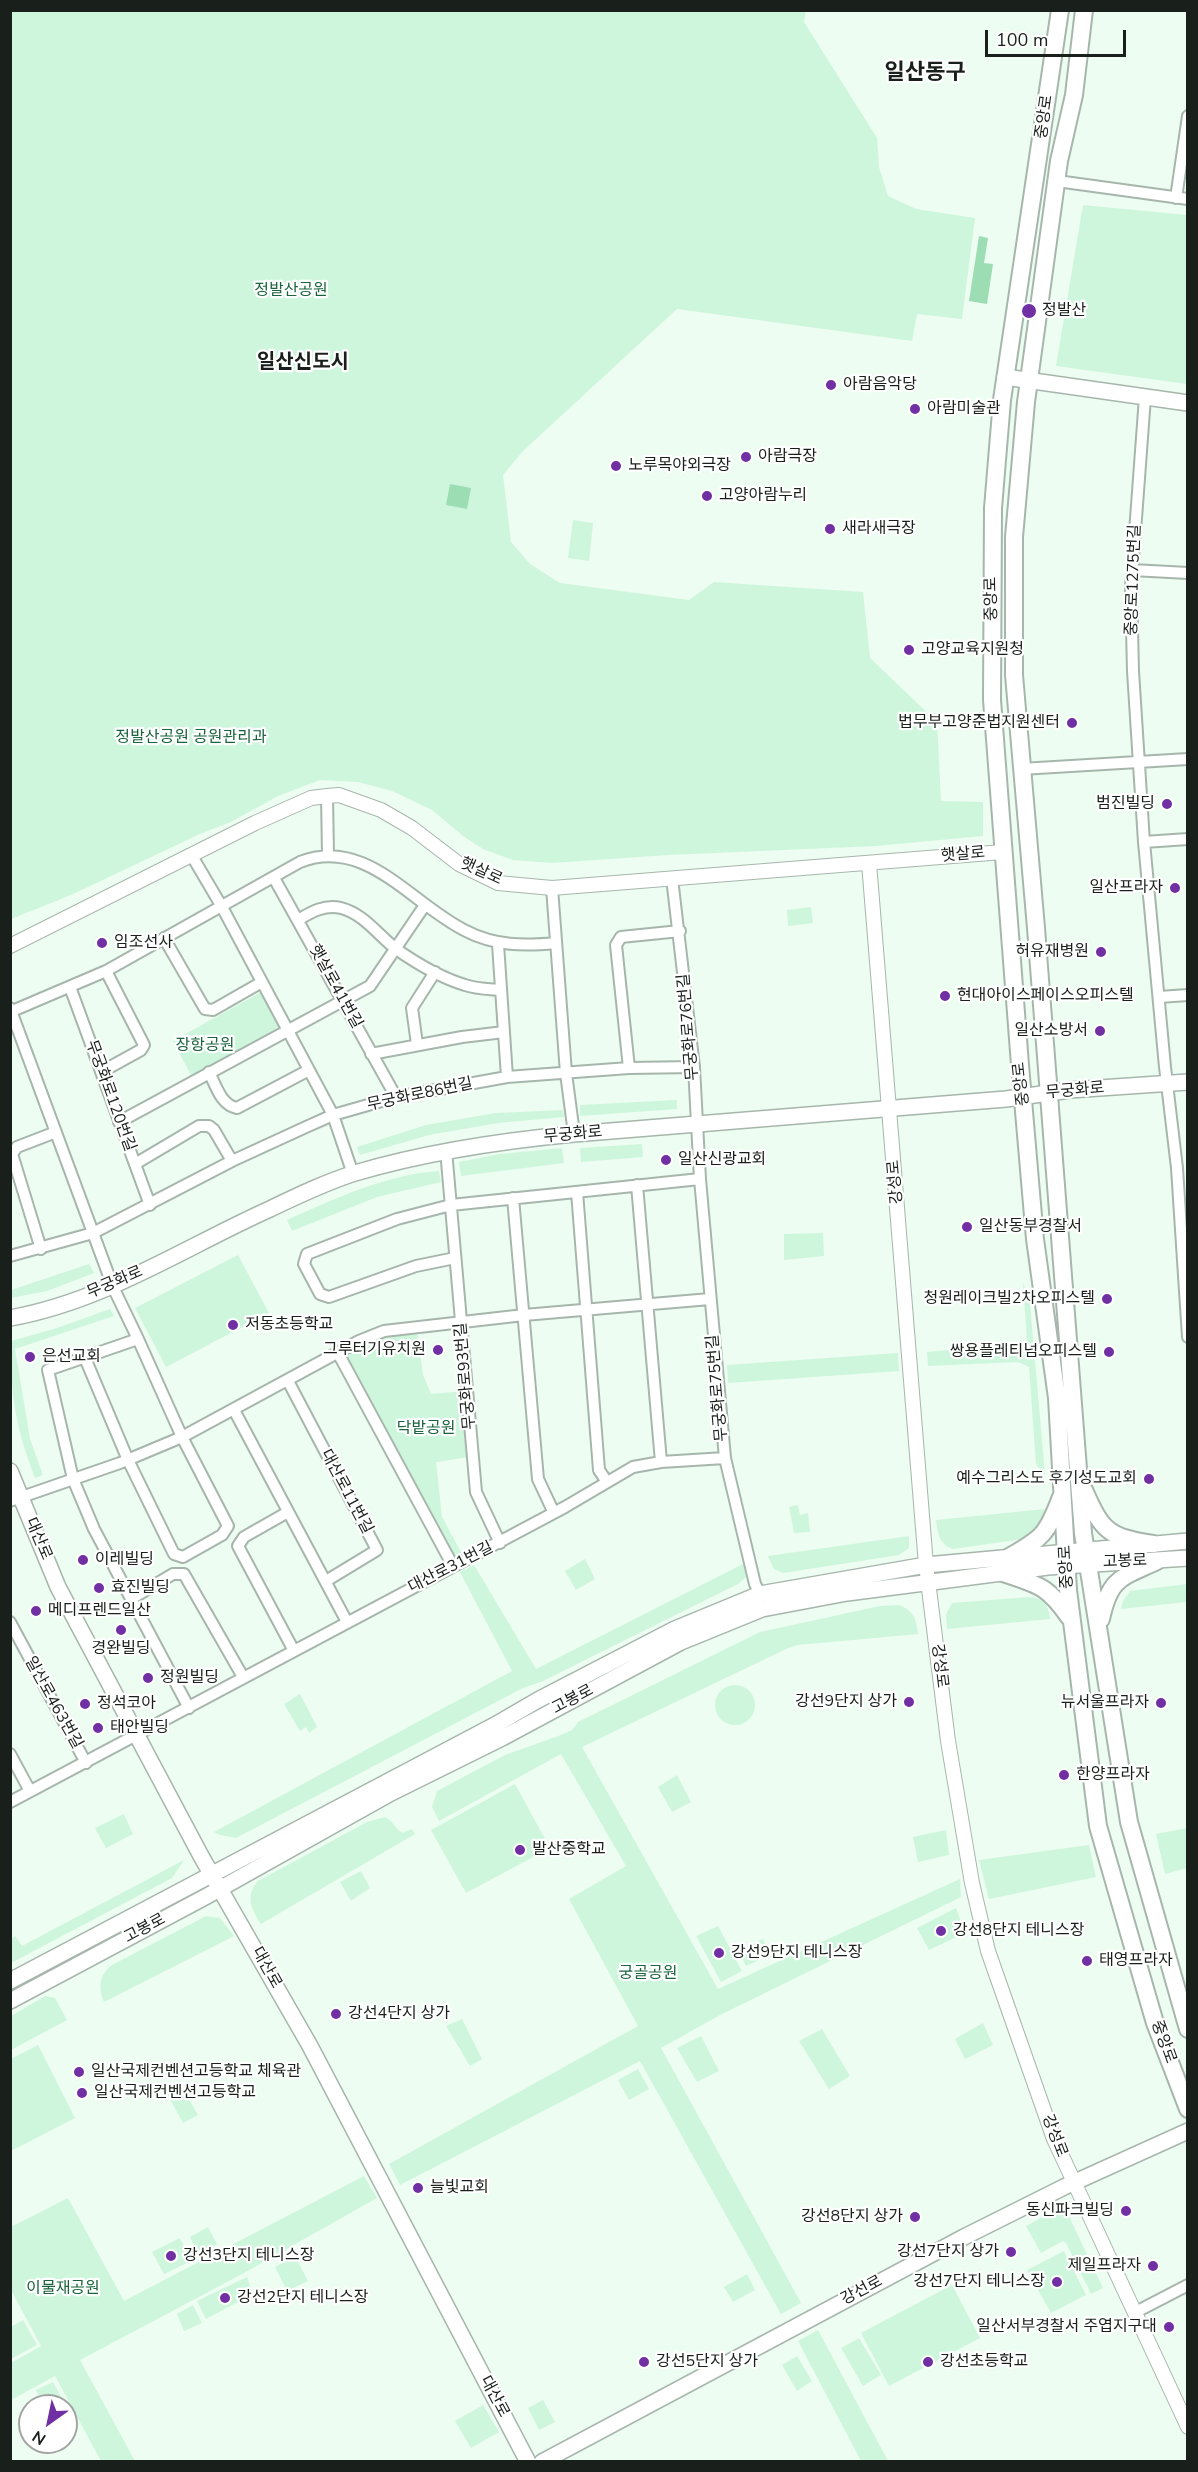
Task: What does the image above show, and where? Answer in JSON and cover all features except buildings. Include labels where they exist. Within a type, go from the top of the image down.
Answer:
[{"type":"main road","name":"중앙로","points":[[1060,10],[1005,377],[993,508],[992,700],[1035,1239],[1057,1398],[1071,1619],[1098,1827],[1155,2023],[1188,2109]]},
{"type":"main road","name":"중앙로","points":[[1084,10],[1074,95],[1057,181],[1029,381],[1014,537],[1014,675],[1087,1556],[1129,1821],[1188,2029]]},
{"type":"main road","points":[[1005,377],[1188,403]]},
{"type":"main road","name":"무궁화로","points":[[10,1318],[113,1287],[269,1209],[353,1174],[446,1150],[510,1140],[574,1134],[1188,1082]]},
{"type":"main road","name":"대산로","points":[[10,1471],[15,1499],[58,1587],[220,1888],[310,2046],[528,2462]]},
{"type":"main road","points":[[1079,1477],[1098,1520],[1105,1528],[1122,1539],[1153,1544]]},
{"type":"main road","points":[[1063,1491],[1052,1522],[1044,1534],[1006,1565],[1046,1588],[1071,1619]]},
{"type":"main road","name":"고봉로","points":[[10,1981],[675,1629],[760,1594],[926,1565],[1006,1565],[1188,1541]]},
{"type":"main road","name":"고봉로","points":[[1087,1556],[1157,1561],[1188,1558]]},
{"type":"main road","points":[[1099,1629],[1110,1587],[1122,1577],[1157,1561]]},
{"type":"main road","name":"고봉로","points":[[10,2001],[220,1888],[391,1792],[502,1738],[681,1641],[762,1608],[847,1593],[928,1584],[1006,1565]]},
{"type":"main road","name":"강선로","points":[[542,2462],[964,2237],[1188,2131]]},
{"type":"street","points":[[1057,181],[1182,199],[1188,116]]},
{"type":"street","name":"중앙로1275번길","points":[[1139,763],[1133,671],[1132,570],[1144,397]]},
{"type":"street","points":[[1132,570],[1188,573]]},
{"type":"street","points":[[1021,769],[1188,759]]},
{"type":"street","points":[[1139,763],[1144,842],[1167,1084],[1182,1168],[1188,1337]]},
{"type":"street","name":"햇살로","points":[[10,946],[264,819],[311,798],[327,796],[339,795],[381,810],[412,828],[459,864],[498,883],[552,888],[1003,852]]},
{"type":"street","points":[[327,796],[328,855]]},
{"type":"street","points":[[1144,842],[1188,839]]},
{"type":"street","points":[[85,1358],[128,1460],[174,1554],[183,1557],[222,1535],[228,1526],[182,1437],[113,1287],[11,1010],[106,971],[300,862],[328,855],[352,858],[373,867],[425,906],[466,932],[498,944],[522,946],[556,943]]},
{"type":"street","points":[[192,856],[222,907],[333,1115],[353,1174]]},
{"type":"street","name":"강성로","points":[[869,863],[926,1565],[948,1741],[972,1883],[988,1951],[1054,2139],[1188,2427]]},
{"type":"street","name":"햇살로41번길","points":[[274,878],[396,1097]]},
{"type":"street","name":"무궁화로76번길","points":[[672,878],[680,931],[694,1067],[695,1123]]},
{"type":"street","points":[[552,888],[566,1073],[574,1134]]},
{"type":"street","points":[[119,1122],[342,999],[370,986],[425,906]]},
{"type":"street","points":[[298,920],[311,912],[328,907],[338,907],[357,915],[396,949],[435,972],[467,986],[501,990]]},
{"type":"street","points":[[629,1068],[617,940],[621,937],[680,931]]},
{"type":"street","points":[[164,938],[205,1009],[213,1010],[262,982]]},
{"type":"street","points":[[498,944],[507,1077]]},
{"type":"street","points":[[101,1072],[141,1050],[144,1045],[106,971]]},
{"type":"street","points":[[417,1044],[412,1008],[435,972]]},
{"type":"street","name":"무궁화로120번길","points":[[70,987],[150,1205]]},
{"type":"street","points":[[1159,998],[1188,995]]},
{"type":"street","points":[[371,1054],[417,1044],[504,1032]]},
{"type":"street","name":"무궁화로86번길","points":[[232,1161],[333,1115],[396,1097],[507,1077],[629,1068],[694,1067]]},
{"type":"street","points":[[209,1072],[225,1102],[237,1108],[309,1070]]},
{"type":"street","name":"무궁화로75번길","points":[[695,1123],[725,1458],[755,1584],[760,1594]]},
{"type":"street","points":[[10,1256],[93,1233],[232,1161],[209,1126],[199,1126],[135,1164]]},
{"type":"street","points":[[41,1249],[12,1154],[17,1147],[56,1132]]},
{"type":"street","name":"무궁화로93번길","points":[[446,1150],[476,1492],[500,1543]]},
{"type":"street","points":[[455,1258],[416,1266],[329,1297],[320,1294],[304,1264],[307,1254],[397,1219],[451,1205],[700,1179]]},
{"type":"street","points":[[637,1185],[661,1462]]},
{"type":"street","points":[[577,1191],[599,1470],[607,1482]]},
{"type":"street","points":[[513,1198],[538,1479],[554,1513]]},
{"type":"street","points":[[15,1499],[128,1460],[182,1437],[359,1341],[384,1331],[524,1315],[710,1299]]},
{"type":"street","points":[[138,1339],[48,1370],[74,1479],[94,1529],[189,1708]]},
{"type":"street","points":[[338,1353],[453,1566]]},
{"type":"street","name":"대산로11번길","points":[[288,1381],[377,1550],[326,1581]]},
{"type":"street","points":[[234,1410],[347,1622]]},
{"type":"street","name":"대산로31번길","points":[[138,1735],[243,1677],[500,1543],[633,1467],[661,1462],[725,1458]]},
{"type":"street","points":[[288,1512],[244,1537],[238,1546],[294,1651]]},
{"type":"street","points":[[131,1599],[173,1574],[184,1574],[243,1677]]},
{"type":"street","name":"일산로463번길","points":[[10,1622],[16,1645],[86,1762]]},
{"type":"street","name":"일산로463번길","points":[[10,1802],[138,1735]]},
{"type":"street","points":[[10,1754],[30,1791]]},
{"type":"street","points":[[1134,2313],[1188,2285]]},
{"type":"green space","name":"정발산공원","points":[[10,11],[806,11],[804,22],[877,138],[879,167],[888,196],[916,209],[975,218],[962,319],[917,314],[912,341],[677,309],[523,451],[503,475],[511,542],[530,564],[560,583],[689,600],[714,582],[863,592],[870,658],[937,722],[941,801],[983,802],[983,836],[876,846],[668,855],[552,863],[513,860],[483,849],[463,836],[432,810],[392,791],[358,782],[320,780],[278,796],[231,822],[202,833],[71,895],[11,919]]},
{"type":"green space","points":[[1083,205],[1187,215],[1187,384],[1056,366]]},
{"type":"green space","points":[[573,520],[593,523],[589,561],[568,558]]},
{"type":"green space","points":[[811,907],[813,923],[788,926],[787,910]]},
{"type":"green space","name":"장항공원","points":[[261,992],[281,1026],[192,1077],[173,1041]]},
{"type":"green space","points":[[677,1100],[677,1109],[580,1116],[580,1105]]},
{"type":"green space","points":[[563,1110],[564,1117],[498,1123],[429,1135],[360,1155],[357,1147],[426,1125],[496,1113]]},
{"type":"green space","points":[[642,1144],[643,1157],[581,1162],[580,1148]]},
{"type":"green space","points":[[562,1148],[564,1163],[461,1176],[459,1162],[500,1154]]},
{"type":"green space","points":[[439,1171],[441,1182],[377,1197],[292,1231],[287,1220],[380,1182]]},
{"type":"green space","points":[[823,1233],[824,1256],[784,1260],[784,1234]]},
{"type":"green space","points":[[238,1255],[269,1313],[166,1367],[135,1308]]},
{"type":"green space","points":[[89,1264],[94,1273],[47,1291],[11,1298],[11,1290]]},
{"type":"green space","points":[[1023,1282],[1030,1303],[1045,1475],[1036,1464],[1029,1367],[1018,1362],[928,1366],[927,1352],[1027,1342]]},
{"type":"green space","points":[[110,1309],[114,1316],[15,1349],[30,1439],[43,1475],[35,1478],[15,1411],[11,1341],[54,1329]]},
{"type":"green space","name":"닥밭공원","points":[[417,1331],[423,1375],[431,1394],[464,1391],[469,1457],[436,1462],[442,1517],[462,1554],[453,1559],[344,1355],[386,1335]]},
{"type":"green space","points":[[898,1353],[899,1371],[728,1383],[727,1365]]},
{"type":"green space","points":[[798,1505],[800,1515],[808,1513],[810,1532],[794,1533],[789,1507]]},
{"type":"green space","points":[[1045,1509],[1043,1525],[1024,1539],[953,1549],[942,1541],[936,1520]]},
{"type":"green space","points":[[909,1536],[909,1548],[899,1555],[783,1573],[774,1569],[768,1556]]},
{"type":"green space","points":[[585,1559],[595,1579],[576,1590],[565,1571]]},
{"type":"green space","points":[[745,1563],[746,1577],[738,1584],[543,1681],[523,1688],[236,1838],[214,1832],[512,1671],[460,1572],[474,1565],[536,1669]]},
{"type":"green space","points":[[1187,1584],[1187,1602],[1121,1609],[1130,1591]]},
{"type":"green space","points":[[1029,1597],[1045,1603],[1050,1619],[947,1629],[946,1614],[952,1603]]},
{"type":"green space","name":"궁골공원","points":[[899,1605],[913,1616],[918,1634],[798,1645],[786,1649],[582,1747],[718,1989],[960,1879],[961,1897],[720,2015],[661,2048],[801,2303],[781,2314],[640,2061],[400,2185],[389,2164],[638,2026],[569,1899],[626,1866],[561,1754],[439,1821],[432,1807],[437,1791],[505,1755],[572,1730],[578,1722],[760,1632],[880,1606]]},
{"type":"green space","points":[[735,1685],[749,1691],[755,1705],[749,1719],[735,1725],[721,1719],[715,1705],[721,1691]]},
{"type":"green space","points":[[300,1694],[317,1727],[309,1733],[306,1727],[300,1731],[284,1704]]},
{"type":"green space","points":[[677,1775],[691,1802],[672,1812],[658,1787]]},
{"type":"green space","points":[[515,1784],[550,1848],[466,1893],[431,1830]]},
{"type":"green space","points":[[124,1814],[133,1834],[106,1848],[95,1828]]},
{"type":"green space","points":[[385,1817],[403,1833],[412,1829],[415,1834],[261,1924],[251,1903],[252,1892],[258,1881],[367,1822]]},
{"type":"green space","points":[[1187,1828],[1187,1868],[1165,1874],[1156,1834]]},
{"type":"green space","points":[[946,1830],[949,1855],[918,1862],[913,1837]]},
{"type":"green space","points":[[1089,1845],[1096,1877],[989,1899],[979,1860]]},
{"type":"green space","points":[[184,1860],[172,1878],[11,1963],[11,1939],[15,1936],[22,1946]]},
{"type":"green space","points":[[361,1871],[370,1888],[351,1901],[340,1882]]},
{"type":"green space","name":"강선8단지 테니스장","points":[[956,1908],[965,1933],[929,1950],[917,1928]]},
{"type":"green space","points":[[206,1916],[220,1918],[234,1936],[104,2002],[101,1983],[110,1966]]},
{"type":"green space","name":"강선9단지 테니스장","points":[[718,1926],[742,1971],[721,1982],[696,1936]]},
{"type":"green space","points":[[763,1939],[770,1955],[746,1966],[739,1951]]},
{"type":"green space","points":[[45,1996],[55,1998],[67,2020],[11,2050],[11,2016]]},
{"type":"green space","points":[[462,2019],[482,2059],[470,2066],[446,2026]]},
{"type":"green space","points":[[983,2023],[993,2045],[965,2059],[955,2039]]},
{"type":"green space","points":[[822,2029],[850,2076],[829,2089],[799,2041]]},
{"type":"green space","points":[[701,2036],[719,2071],[697,2082],[677,2048]]},
{"type":"green space","points":[[38,2045],[75,2118],[11,2151],[11,2059]]},
{"type":"green space","points":[[638,2069],[649,2089],[629,2100],[618,2080]]},
{"type":"green space","points":[[179,2081],[198,2115],[183,2123],[165,2090]]},
{"type":"green space","name":"이물재공원","points":[[364,2176],[377,2198],[244,2273],[80,2360],[135,2461],[101,2461],[78,2418],[78,2394],[65,2394],[55,2376],[18,2394],[11,2400],[11,2363],[41,2346],[11,2290],[11,2223],[13,2226],[68,2198],[124,2301]]},
{"type":"green space","points":[[1061,2207],[1065,2208],[1103,2288],[1091,2294],[1066,2243],[1063,2241],[1041,2253],[1026,2226]]},
{"type":"green space","points":[[208,2227],[217,2244],[198,2255],[190,2237]]},
{"type":"green space","name":"강선3단지 테니스장","points":[[180,2238],[191,2261],[164,2274],[152,2252]]},
{"type":"green space","name":"강선7단지 테니스장","points":[[1064,2251],[1086,2295],[1051,2313],[1027,2270]]},
{"type":"green space","points":[[295,2256],[308,2281],[287,2291],[275,2267]]},
{"type":"green space","points":[[747,2274],[755,2290],[733,2302],[724,2287]]},
{"type":"green space","name":"강선2단지 테니스장","points":[[247,2277],[253,2294],[206,2319],[197,2301]]},
{"type":"green space","points":[[952,2285],[980,2338],[889,2386],[861,2333]]},
{"type":"green space","points":[[193,2305],[202,2323],[184,2331],[177,2314]]},
{"type":"green space","points":[[23,2320],[37,2345],[11,2359],[11,2327]]},
{"type":"green space","points":[[818,2330],[888,2461],[861,2461],[798,2341]]},
{"type":"green space","points":[[859,2338],[881,2375],[863,2386],[841,2348]]},
{"type":"green space","points":[[797,2356],[812,2381],[797,2391],[782,2365]]},
{"type":"green space","points":[[53,2382],[60,2394],[38,2394],[36,2390]]},
{"type":"green space","points":[[543,2400],[555,2422],[539,2430],[528,2408]]},
{"type":"green space","points":[[483,2405],[499,2432],[471,2448],[455,2421]]},
{"type":"shaded area","points":[[979,236],[988,238],[984,263],[993,264],[987,304],[969,301]]},
{"type":"shaded area","points":[[450,484],[471,488],[467,509],[446,505]]},
{"type":"place","name":"정발산","points":[[1029,311]]},
{"type":"place","name":"아람음악당","points":[[831,385]]},
{"type":"place","name":"아람미술관","points":[[915,409]]},
{"type":"place","name":"아람극장","points":[[746,457]]},
{"type":"place","name":"노루목야외극장","points":[[616,466]]},
{"type":"place","name":"고양아람누리","points":[[707,496]]},
{"type":"place","name":"새라새극장","points":[[830,529]]},
{"type":"place","name":"고양교육지원청","points":[[909,650]]},
{"type":"place","name":"법무부고양준법지원센터","points":[[1072,723]]},
{"type":"place","name":"범진빌딩","points":[[1167,804]]},
{"type":"place","name":"일산프라자","points":[[1175,888]]},
{"type":"place","name":"임조선사","points":[[102,943]]},
{"type":"place","name":"허유재병원","points":[[1101,952]]},
{"type":"place","name":"현대아이스페이스오피스텔","points":[[945,996]]},
{"type":"place","name":"일산소방서","points":[[1100,1031]]},
{"type":"place","name":"일산신광교회","points":[[666,1160]]},
{"type":"place","name":"일산동부경찰서","points":[[967,1227]]},
{"type":"place","name":"청원레이크빌2차오피스텔","points":[[1107,1299]]},
{"type":"place","name":"저동초등학교","points":[[233,1325]]},
{"type":"place","name":"그루터기유치원","points":[[438,1350]]},
{"type":"place","name":"쌍용플레티넘오피스텔","points":[[1109,1352]]},
{"type":"place","name":"은선교회","points":[[30,1357]]},
{"type":"place","name":"예수그리스도 후기성도교회","points":[[1149,1479]]},
{"type":"place","name":"이레빌딩","points":[[83,1560]]},
{"type":"place","name":"효진빌딩","points":[[99,1588]]},
{"type":"place","name":"메디프렌드일산","points":[[36,1611]]},
{"type":"place","name":"경완빌딩","points":[[121,1630]]},
{"type":"place","name":"정원빌딩","points":[[148,1678]]},
{"type":"place","name":"강선9단지 상가","points":[[909,1702]]},
{"type":"place","name":"뉴서울프라자","points":[[1161,1703]]},
{"type":"place","name":"정석코아","points":[[85,1704]]},
{"type":"place","name":"태안빌딩","points":[[98,1728]]},
{"type":"place","name":"한양프라자","points":[[1064,1775]]},
{"type":"place","name":"발산중학교","points":[[520,1850]]},
{"type":"place","name":"강선8단지 테니스장","points":[[941,1931]]},
{"type":"place","name":"강선9단지 테니스장","points":[[719,1953]]},
{"type":"place","name":"태영프라자","points":[[1087,1961]]},
{"type":"place","name":"강선4단지 상가","points":[[336,2014]]},
{"type":"place","name":"일산국제컨벤션고등학교 체육관","points":[[79,2072]]},
{"type":"place","name":"일산국제컨벤션고등학교","points":[[82,2093]]},
{"type":"place","name":"늘빛교회","points":[[418,2188]]},
{"type":"place","name":"동신파크빌딩","points":[[1126,2211]]},
{"type":"place","name":"강선8단지 상가","points":[[915,2217]]},
{"type":"place","name":"강선7단지 상가","points":[[1011,2252]]},
{"type":"place","name":"강선3단지 테니스장","points":[[171,2256]]},
{"type":"place","name":"제일프라자","points":[[1153,2266]]},
{"type":"place","name":"강선7단지 테니스장","points":[[1057,2282]]},
{"type":"place","name":"강선2단지 테니스장","points":[[225,2298]]},
{"type":"place","name":"일산서부경찰서 주엽지구대","points":[[1169,2327]]},
{"type":"place","name":"강선5단지 상가","points":[[644,2362]]},
{"type":"place","name":"강선초등학교","points":[[928,2362]]},
{"type":"district","name":"일산동구","points":[[925,74]]},
{"type":"district","name":"일산신도시","points":[[303,363]]},
{"type":"park label","name":"정발산공원 공원관리과","points":[[191,738]]}]
